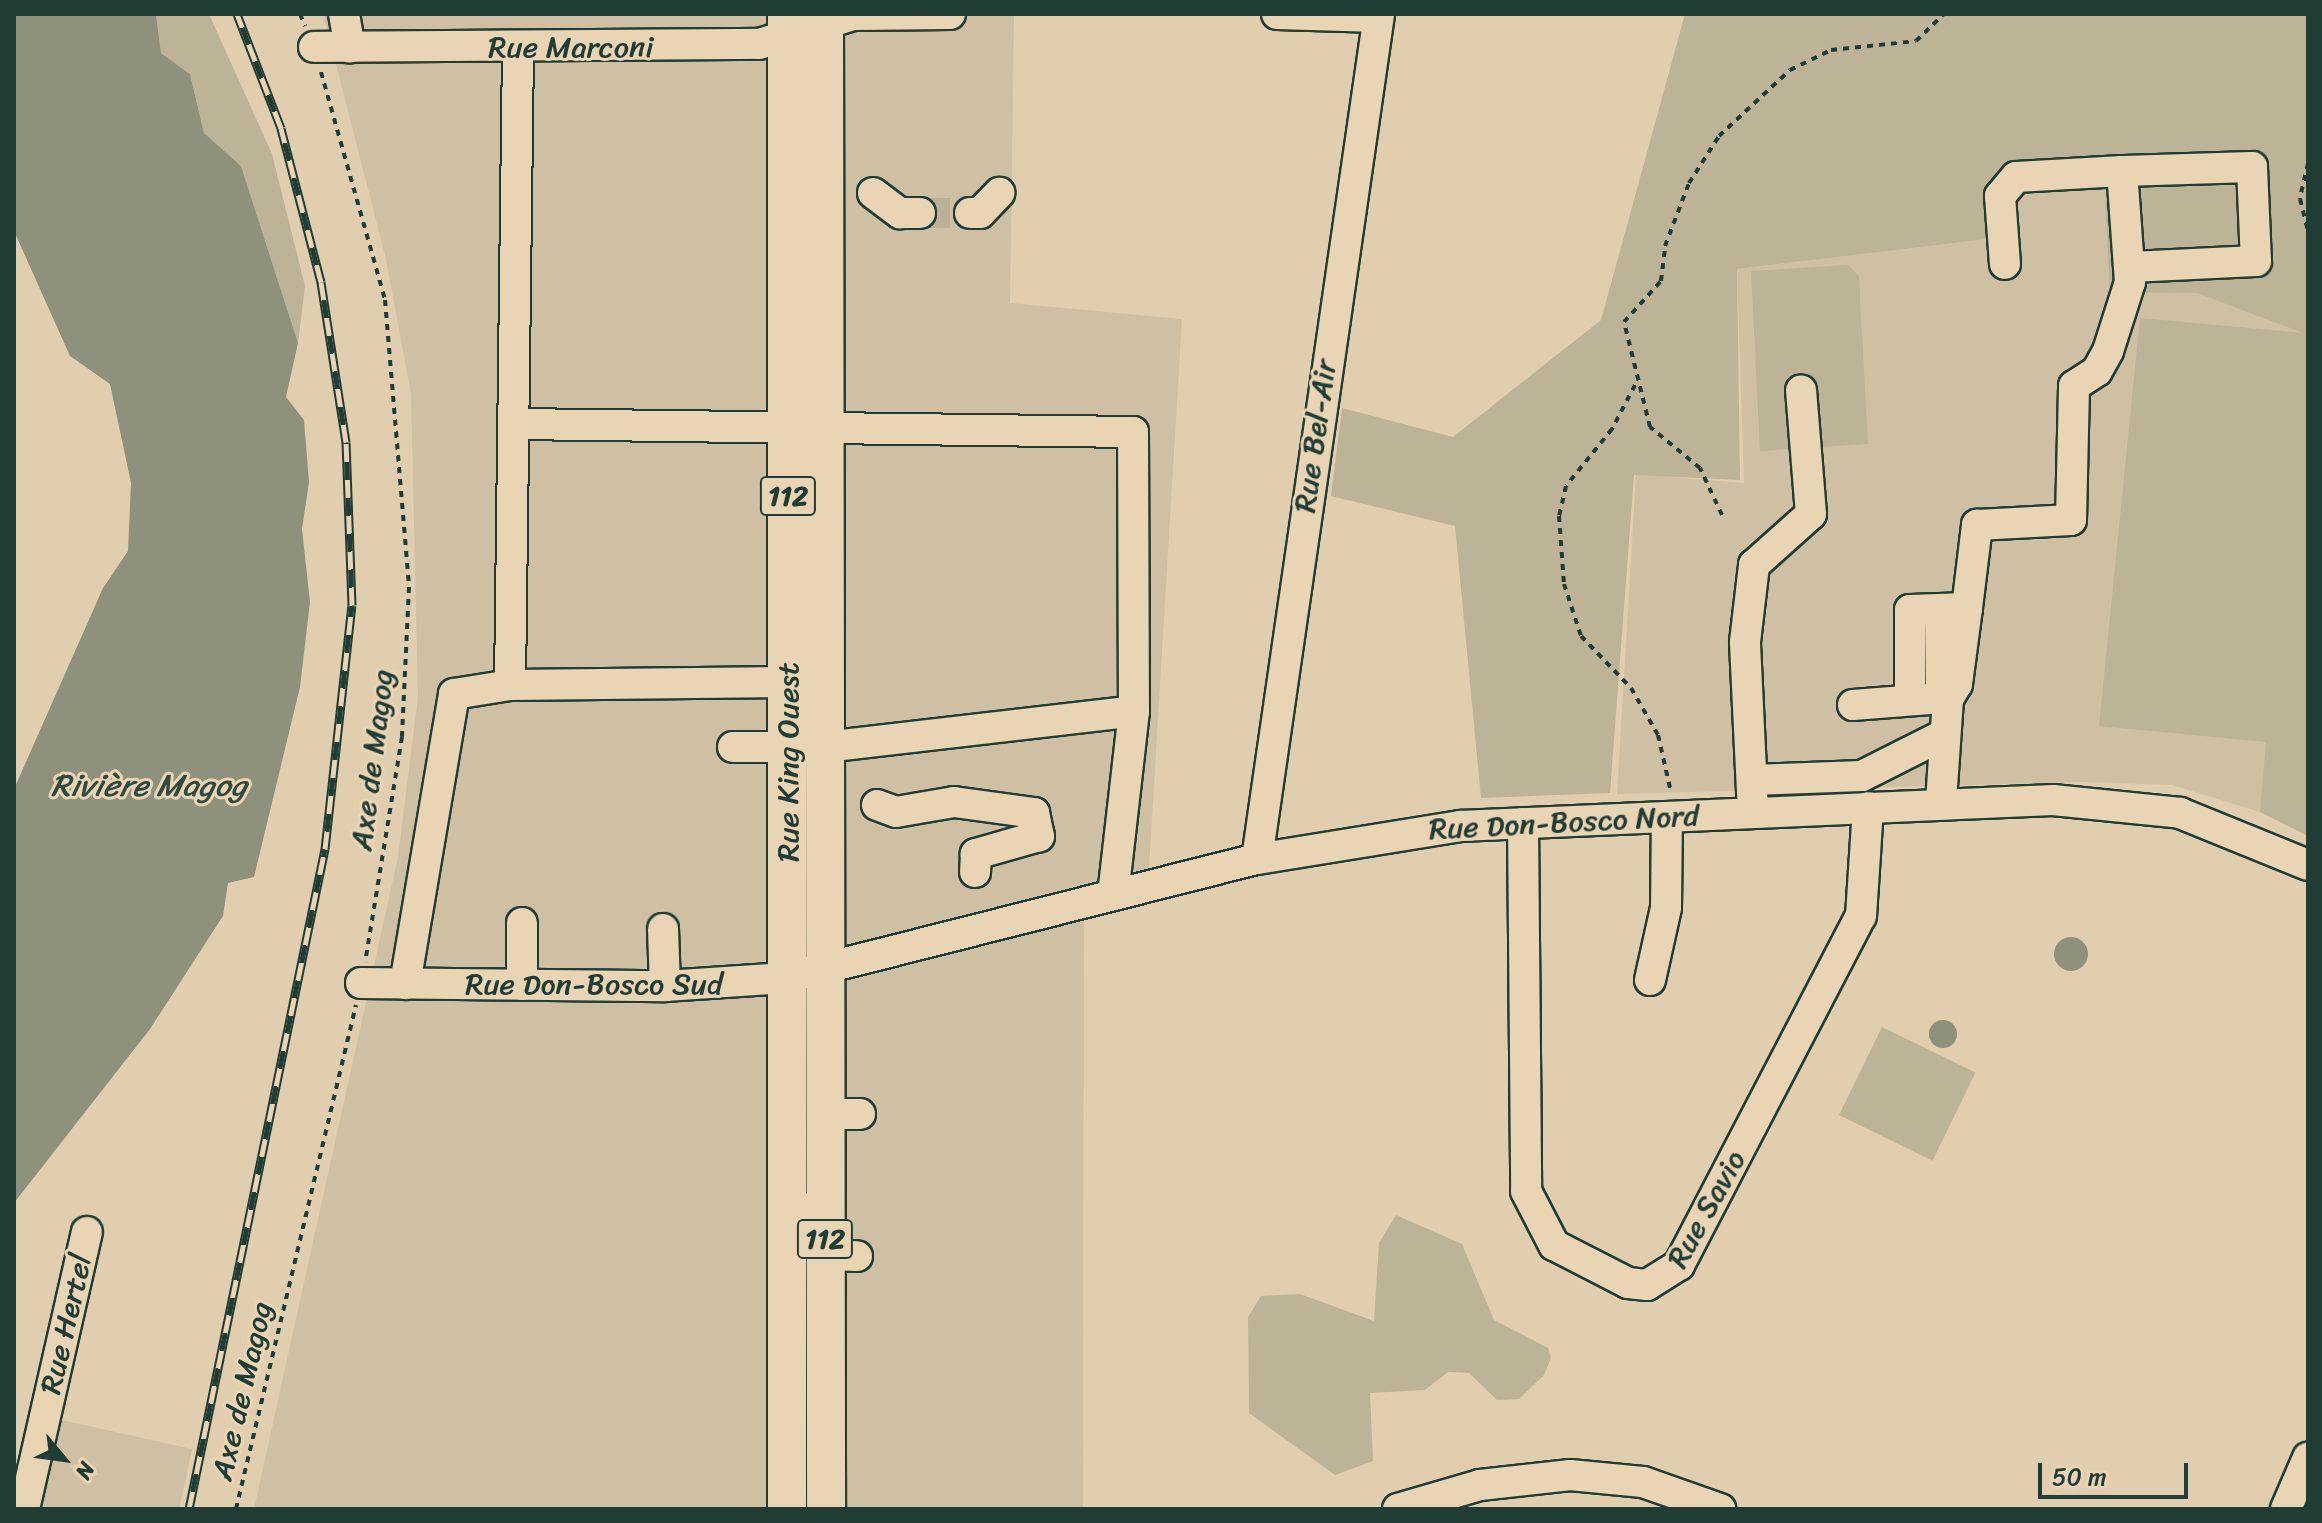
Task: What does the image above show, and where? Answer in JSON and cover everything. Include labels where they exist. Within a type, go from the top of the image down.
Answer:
[{"type":"main road","name":"Rue King Ouest","points":[[824,17],[807,425],[788,682],[806,747],[825,969],[842,1114],[841,1255],[826,1509]]},
{"type":"main road","name":"Rue King Ouest","points":[[787,26],[807,425],[806,747],[786,978],[787,1509]]},
{"type":"street","points":[[344,14],[350,47]]},
{"type":"street","points":[[824,17],[950,14]]},
{"type":"street","points":[[1277,14],[1378,15]]},
{"type":"street","name":"Rue Bel-Air","points":[[1257,859],[1378,15]]},
{"type":"street","name":"Rue Marconi","points":[[314,47],[518,47],[787,26],[824,17]]},
{"type":"street","points":[[510,685],[518,47]]},
{"type":"street","points":[[2005,264],[2000,196],[2016,177],[2252,167],[2256,261],[2130,267]]},
{"type":"street","points":[[1941,803],[1944,699],[1957,684],[1954,609],[1977,525],[2071,520],[2074,386],[2097,371],[2108,351],[2130,267],[2122,171]]},
{"type":"street","points":[[873,193],[900,213],[920,213]]},
{"type":"street","points":[[970,213],[980,213],[999,193]]},
{"type":"street","points":[[1753,813],[1745,642],[1754,565],[1811,514],[1801,390]]},
{"type":"street","points":[[515,424],[807,425],[1133,432],[1134,711],[1113,894]]},
{"type":"street","points":[[1910,700],[1905,618],[1910,610],[1954,609]]},
{"type":"street","points":[[405,984],[430,863],[447,706],[468,688],[788,682]]},
{"type":"street","points":[[1853,705],[1944,699]]},
{"type":"street","points":[[733,747],[806,747],[1134,711]]},
{"type":"street","points":[[1752,780],[1862,776],[1945,734]]},
{"type":"street","points":[[877,805],[896,812],[954,802],[1034,813],[1039,836],[976,854],[975,872]]},
{"type":"street","name":"Rue Don-Bosco Nord","points":[[825,969],[1257,859],[1404,831],[1941,803],[2136,805],[2217,825],[2308,865]]},
{"type":"street","name":"Rue Savio","points":[[1523,823],[1526,1191],[1554,1245],[1628,1283],[1647,1285],[1679,1265],[1861,916],[1868,807]]},
{"type":"street","points":[[1650,980],[1666,908],[1674,818]]},
{"type":"street","points":[[522,923],[522,985]]},
{"type":"street","points":[[663,929],[665,986]]},
{"type":"street","name":"Rue Don-Bosco Sud","points":[[361,983],[665,986],[786,978],[825,969]]},
{"type":"street","points":[[786,1188],[841,1255]]},
{"type":"street","name":"Rue Hertel","points":[[24,1509],[87,1232]]},
{"type":"street","points":[[2286,1509],[2308,1458]]},
{"type":"street","points":[[1398,1509],[1480,1485],[1570,1475],[1643,1482],[1720,1509]]},
{"type":"path","name":"Axe de Magog","points":[[236,1509],[361,983],[402,737],[409,587],[385,300],[314,47],[300,14]]},
{"type":"path","points":[[1722,515],[1700,468],[1650,427],[1635,385],[1624,322],[1661,281],[1665,246],[1689,183],[1719,136],[1790,70],[1831,50],[1916,41],[1944,14]]},
{"type":"path","points":[[2308,163],[2308,231]]},
{"type":"path","points":[[1635,385],[1612,429],[1566,486],[1559,516],[1564,584],[1581,636],[1631,688],[1658,735],[1674,818]]},
{"type":"shaded area","points":[[156,14],[209,14],[272,154],[305,286],[298,343],[241,166],[204,133],[190,74],[161,53]]},
{"type":"shaded area","points":[[323,14],[1147,14],[1014,16],[1010,303],[1182,319],[1148,885],[1084,902],[1083,1509],[254,1509],[398,857],[418,697],[411,394],[386,259]]},
{"type":"shaded area","points":[[1685,14],[2308,14],[2308,836],[2260,812],[2266,742],[2099,726],[2140,318],[2303,333],[2197,293],[2110,292],[2105,200],[2141,196],[2143,183],[2011,175],[1988,239],[1737,269],[1740,480],[1634,475],[1610,793],[1481,798],[1455,526],[1331,496],[1342,408],[1453,437],[1601,320]]},
{"type":"shaded area","points":[[2011,175],[2143,182],[2307,334],[2260,812],[2172,785],[2083,782],[1617,794],[1636,474],[1744,483],[1737,269],[1988,239]]},
{"type":"shaded area","points":[[1848,265],[1859,276],[1868,444],[1760,451],[1751,271]]},
{"type":"shaded area","points":[[1882,1027],[1975,1073],[1933,1161],[1839,1115]]},
{"type":"shaded area","points":[[1396,1215],[1462,1244],[1494,1320],[1548,1348],[1551,1358],[1544,1375],[1519,1399],[1497,1400],[1469,1373],[1448,1372],[1425,1390],[1370,1393],[1373,1461],[1335,1475],[1249,1413],[1248,1317],[1261,1296],[1300,1294],[1374,1321],[1379,1243]]},
{"type":"shaded area","points":[[44,1416],[192,1449],[179,1509],[24,1509]]},
{"type":"water","name":"Rivière Magog","points":[[14,14],[156,14],[161,53],[190,74],[204,133],[241,166],[298,343],[286,397],[304,420],[309,482],[302,529],[310,602],[300,687],[254,877],[228,883],[223,916],[150,1029],[14,1203],[14,789],[103,588],[128,551],[131,483],[110,384],[70,356],[14,231]]},
{"type":"water","points":[[2071,937],[2083,942],[2088,954],[2083,966],[2071,971],[2059,966],[2054,954],[2059,942]]},
{"type":"water","points":[[1943,1020],[1953,1024],[1957,1034],[1953,1044],[1943,1048],[1933,1044],[1929,1034],[1933,1024]]},
{"type":"tunnel","points":[[920,213],[970,213]]},
{"type":"railway","points":[[189,1509],[325,849],[352,605],[346,442],[321,282],[281,128],[237,14]]}]
